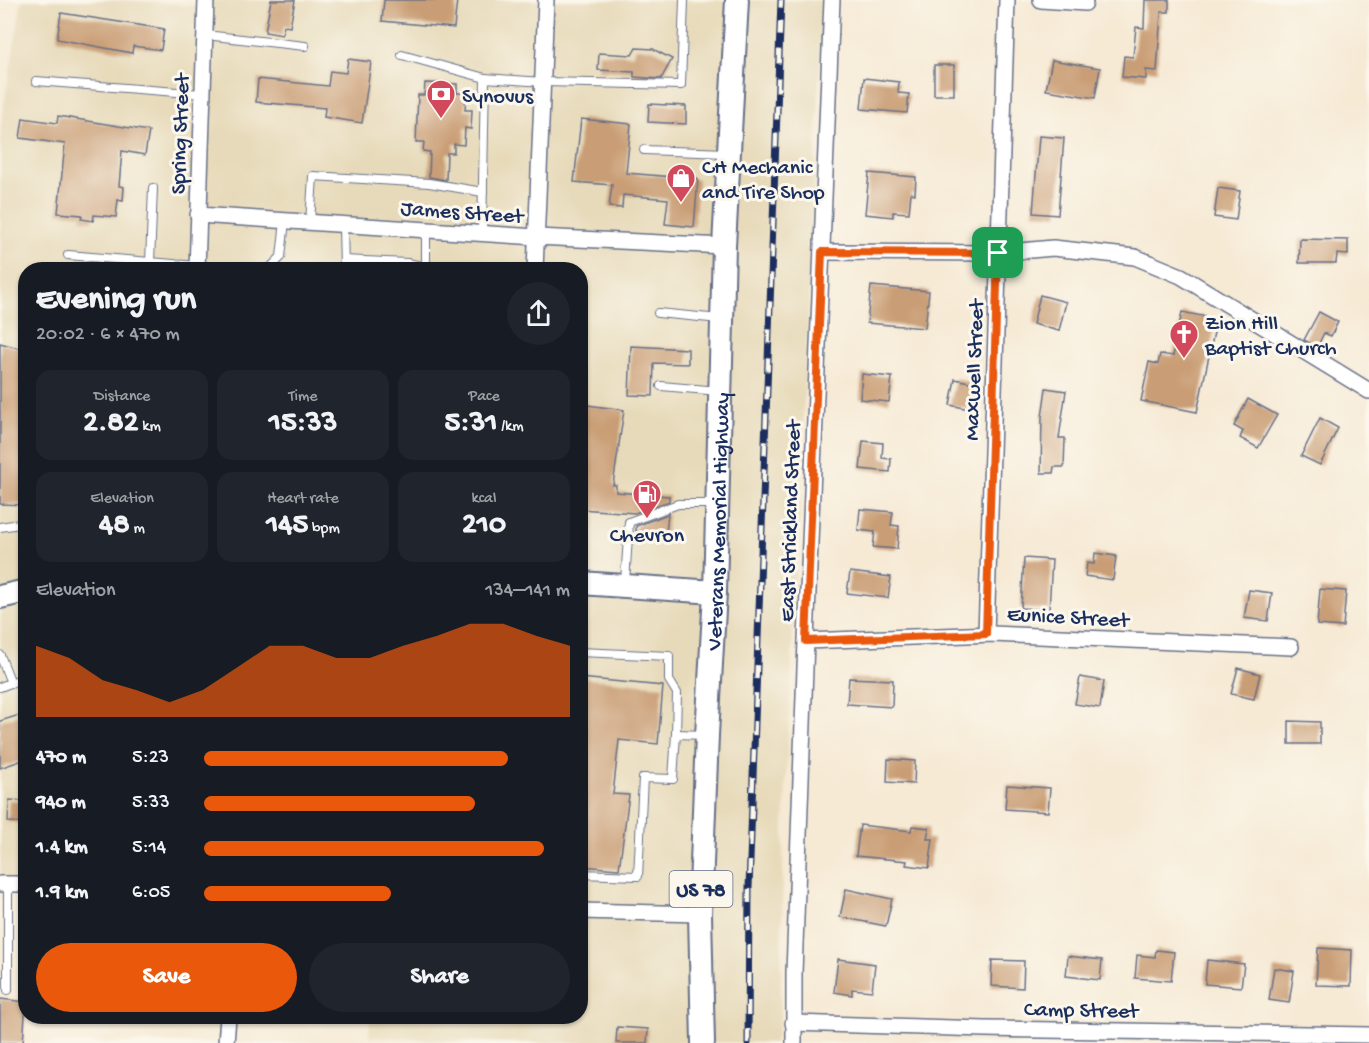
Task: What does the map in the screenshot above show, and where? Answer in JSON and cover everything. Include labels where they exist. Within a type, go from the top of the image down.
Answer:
[{"type":"main road","name":"Veterans Memorial Highway","points":[[703,1043],[700,914],[715,592],[724,246],[737,0]]},
{"type":"main road","points":[[588,584],[715,592]]},
{"type":"main road","points":[[0,597],[18,593]]},
{"type":"street","name":"Spring Street","points":[[197,262],[206,0]]},
{"type":"street","points":[[536,262],[546,0]]},
{"type":"street","name":"East Strickland Street","points":[[794,1043],[806,641],[832,0]]},
{"type":"street","name":"Maxwell Street","points":[[986,634],[1007,0]]},
{"type":"street","points":[[1041,0],[1084,3]]},
{"type":"street","name":"James Street","points":[[198,215],[482,234],[724,246]]},
{"type":"street","points":[[822,252],[998,253],[1053,248],[1135,257],[1181,276],[1369,391]]},
{"type":"street","name":"Eunice Street","points":[[806,641],[986,634],[1291,647]]},
{"type":"street","points":[[588,911],[700,914]]},
{"type":"street","name":"Camp Street","points":[[793,1023],[985,1036],[1369,1035]]},
{"type":"street","points":[[226,1043],[227,1024]]},
{"type":"lane","points":[[402,55],[485,78],[543,82],[681,85],[684,0]]},
{"type":"lane","points":[[205,35],[305,46]]},
{"type":"lane","points":[[482,234],[485,78]]},
{"type":"lane","points":[[36,81],[202,94]]},
{"type":"lane","points":[[644,150],[729,153]]},
{"type":"lane","points":[[310,223],[314,176],[429,183],[483,192]]},
{"type":"lane","points":[[68,255],[150,262],[153,188]]},
{"type":"lane","points":[[276,262],[281,257],[285,221]]},
{"type":"lane","points":[[343,225],[344,260],[365,262]]},
{"type":"lane","points":[[426,230],[426,262]]},
{"type":"lane","points":[[658,313],[722,319]]},
{"type":"lane","points":[[661,386],[720,391]]},
{"type":"lane","points":[[625,586],[629,522],[678,504],[717,504]]},
{"type":"lane","points":[[0,527],[18,524]]},
{"type":"lane","points":[[588,652],[669,656],[669,681],[677,693],[673,779],[643,778],[638,876],[588,874]]},
{"type":"lane","points":[[0,655],[11,682]]},
{"type":"lane","points":[[0,687],[18,680]]},
{"type":"lane","points":[[676,734],[707,735]]},
{"type":"lane","points":[[4,884],[8,990]]},
{"type":"shaded area","points":[[22,0],[131,0],[205,7],[206,0],[823,0],[784,827],[780,1024],[775,1043],[514,1043],[369,1037],[370,1024],[588,1024],[588,262],[18,262],[18,884],[0,884],[0,129]]},
{"type":"building","points":[[271,0],[295,0],[290,27],[284,26],[282,35],[265,32]]},
{"type":"building","points":[[384,0],[457,0],[454,28],[382,21]]},
{"type":"building","points":[[1145,0],[1169,0],[1169,12],[1161,12],[1157,71],[1146,70],[1146,79],[1122,77],[1124,56],[1133,57],[1136,27],[1144,28]]},
{"type":"building","points":[[61,13],[164,29],[161,50],[133,46],[132,53],[57,39]]},
{"type":"building","points":[[636,48],[653,49],[672,59],[661,79],[634,77],[634,72],[598,70],[599,53],[632,55]]},
{"type":"building","points":[[348,59],[371,62],[362,123],[324,117],[325,108],[256,102],[258,79],[328,86],[330,71],[346,73]]},
{"type":"building","points":[[1052,60],[1100,68],[1095,98],[1046,90]]},
{"type":"building","points":[[934,65],[954,65],[954,95],[934,95]]},
{"type":"building","points":[[864,78],[899,82],[898,93],[909,94],[907,113],[861,109]]},
{"type":"building","points":[[425,83],[457,84],[457,93],[466,93],[465,110],[472,110],[471,129],[465,128],[464,145],[454,144],[454,153],[447,153],[446,180],[429,177],[430,152],[423,151],[424,142],[416,142],[418,95],[424,95]]},
{"type":"building","points":[[649,104],[686,106],[686,124],[648,122]]},
{"type":"building","points":[[58,116],[149,131],[145,155],[122,151],[119,186],[124,187],[123,201],[118,200],[116,217],[94,215],[93,221],[81,219],[82,215],[58,213],[65,144],[20,138],[23,118],[57,123]]},
{"type":"building","points":[[581,119],[631,124],[626,173],[698,179],[694,227],[665,224],[668,199],[623,195],[622,208],[609,207],[612,185],[574,182]]},
{"type":"building","points":[[1039,136],[1064,138],[1058,215],[1033,213]]},
{"type":"building","points":[[869,173],[916,177],[915,194],[911,193],[909,213],[893,212],[893,217],[865,214]]},
{"type":"building","points":[[1218,188],[1240,191],[1236,220],[1214,217]]},
{"type":"building","points":[[1300,239],[1348,240],[1348,255],[1337,254],[1336,263],[1299,263]]},
{"type":"building","points":[[871,286],[929,291],[925,328],[867,323]]},
{"type":"building","points":[[1040,295],[1066,302],[1059,331],[1033,324]]},
{"type":"building","name":"Zion Hill Baptist Church","points":[[1182,312],[1207,317],[1206,321],[1216,323],[1197,412],[1141,401],[1149,362],[1158,364],[1160,354],[1173,356]]},
{"type":"building","points":[[1319,312],[1338,322],[1331,336],[1324,333],[1317,347],[1304,340]]},
{"type":"building","points":[[0,343],[18,348],[18,505],[0,504]]},
{"type":"building","points":[[631,346],[688,349],[688,364],[654,363],[653,396],[629,395]]},
{"type":"building","points":[[862,374],[892,377],[889,402],[860,399]]},
{"type":"building","points":[[955,379],[979,384],[974,410],[950,405]]},
{"type":"building","points":[[1046,388],[1066,391],[1059,438],[1065,438],[1064,467],[1054,467],[1053,473],[1041,473],[1042,417]]},
{"type":"building","points":[[1248,399],[1277,415],[1258,448],[1240,438],[1243,431],[1234,426]]},
{"type":"building","points":[[588,405],[624,410],[613,485],[616,485],[616,492],[669,496],[669,501],[635,513],[588,510]]},
{"type":"building","points":[[1320,418],[1338,428],[1320,465],[1301,456]]},
{"type":"building","points":[[863,441],[883,443],[882,458],[891,459],[890,472],[860,469]]},
{"type":"building","points":[[860,509],[893,512],[891,525],[899,526],[897,549],[873,547],[875,532],[858,530]]},
{"type":"building","points":[[668,514],[666,533],[636,531],[636,526]]},
{"type":"building","points":[[1095,553],[1116,556],[1113,580],[1085,576],[1087,563],[1094,564]]},
{"type":"building","points":[[1024,558],[1052,560],[1049,610],[1021,608]]},
{"type":"building","points":[[850,572],[891,577],[888,598],[847,593]]},
{"type":"building","points":[[1320,589],[1346,591],[1343,627],[1317,625]]},
{"type":"building","points":[[1249,590],[1272,593],[1268,621],[1244,618]]},
{"type":"building","points":[[1238,668],[1260,674],[1254,699],[1231,694]]},
{"type":"building","points":[[1080,677],[1104,681],[1100,708],[1075,704]]},
{"type":"building","points":[[849,678],[893,680],[892,707],[847,704]]},
{"type":"building","points":[[588,679],[663,686],[658,744],[619,740],[613,794],[629,795],[619,869],[588,867]]},
{"type":"building","points":[[18,715],[18,762],[0,768],[0,721]]},
{"type":"building","points":[[1289,721],[1320,722],[1320,744],[1289,744]]},
{"type":"building","points":[[888,759],[915,761],[914,784],[887,782]]},
{"type":"building","points":[[1007,785],[1050,788],[1048,812],[1005,809]]},
{"type":"building","points":[[9,800],[18,801],[18,823],[8,822]]},
{"type":"building","points":[[860,825],[911,831],[912,826],[929,828],[927,839],[933,839],[929,868],[906,865],[907,861],[856,856]]},
{"type":"building","points":[[846,889],[892,899],[886,926],[840,917]]},
{"type":"building","points":[[1318,948],[1352,950],[1351,986],[1316,985]]},
{"type":"building","points":[[1156,950],[1174,952],[1171,981],[1135,978],[1137,955],[1155,957]]},
{"type":"building","points":[[1068,956],[1102,960],[1100,980],[1066,976]]},
{"type":"building","points":[[838,959],[875,964],[872,991],[852,989],[852,995],[834,992]]},
{"type":"building","points":[[992,960],[1024,961],[1023,988],[991,986]]},
{"type":"building","points":[[1207,960],[1244,964],[1241,987],[1205,984]]},
{"type":"building","points":[[1274,968],[1294,971],[1289,1003],[1269,1000]]},
{"type":"building","points":[[0,999],[18,1001],[18,1024],[24,1024],[23,1043],[0,1043]]},
{"type":"building","points":[[617,1027],[648,1029],[647,1043],[616,1043]]},
{"type":"railway","points":[[748,1043],[749,888],[781,0]]},
{"type":"place","name":"Synovus","points":[[441,120]]},
{"type":"place","name":"CH Mechanic and Tire Shop","points":[[681,204]]},
{"type":"place","name":"Zion Hill Baptist Church","points":[[1184,360]]},
{"type":"place","name":"Chevron","points":[[647,520]]},
{"type":"route","points":[[822,252],[998,253],[986,634],[806,641],[822,252]]}]
